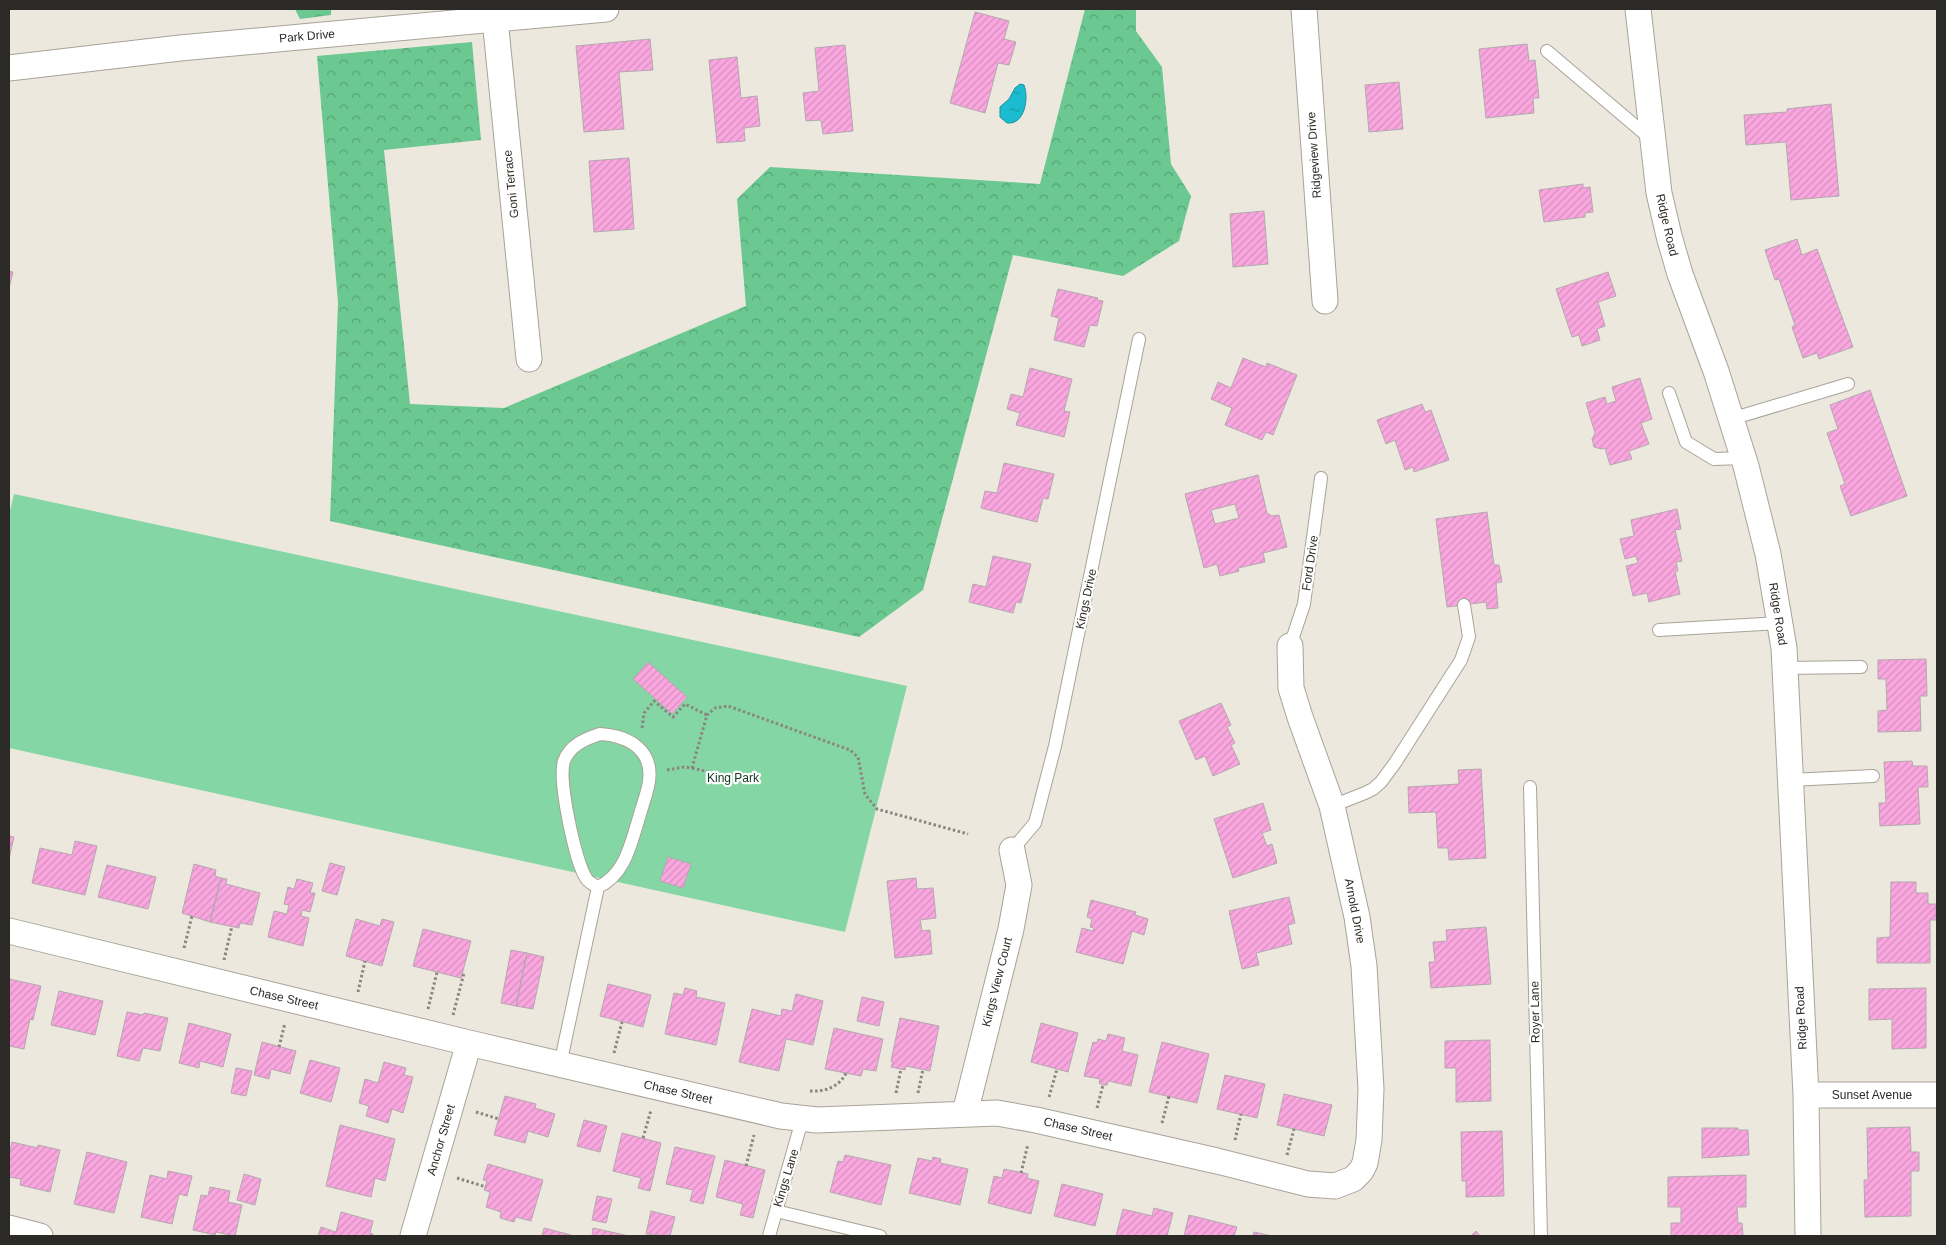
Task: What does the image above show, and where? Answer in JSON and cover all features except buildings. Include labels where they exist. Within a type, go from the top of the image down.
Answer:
[{"type":"street","name":"Park Drive","points":[[9,68],[494,14],[606,9]]},
{"type":"street","name":"Ridgeview Drive","points":[[1304,9],[1325,301]]},
{"type":"street","name":"Ridge Road","points":[[1638,9],[1659,193],[1680,274],[1716,371],[1744,458],[1768,554],[1780,622],[1785,668],[1806,1094],[1808,1236]]},
{"type":"street","name":"Goni Terrace","points":[[494,14],[528,359]]},
{"type":"street","name":"Arnold Drive","points":[[1290,646],[1291,688],[1332,806],[1357,916],[1364,966],[1371,1089],[1369,1140],[1365,1163],[1361,1171],[1353,1179]]},
{"type":"street","name":"Kings View Court","points":[[965,1113],[1010,929],[1018,885],[1012,850]]},
{"type":"street","name":"Chase Street","points":[[9,931],[560,1065],[780,1116],[802,1120],[997,1113],[1217,1160],[1321,1186],[1335,1186],[1353,1179]]},
{"type":"street","name":"Anchor Street","points":[[413,1236],[469,1043]]},
{"type":"street","name":"Sunset Avenue","points":[[1806,1094],[1937,1095]]},
{"type":"street","points":[[9,1228],[40,1236]]},
{"type":"lane","points":[[1547,51],[1653,140]]},
{"type":"lane","name":"Kings Drive","points":[[1012,850],[1035,823],[1055,746],[1139,339]]},
{"type":"lane","points":[[1731,419],[1848,384]]},
{"type":"lane","points":[[1669,393],[1686,442],[1714,459],[1744,458]]},
{"type":"lane","name":"Ford Drive","points":[[1290,646],[1304,604],[1321,478]]},
{"type":"lane","points":[[1332,806],[1373,789],[1381,782],[1395,763],[1461,660],[1468,637],[1464,604]]},
{"type":"lane","points":[[1659,630],[1780,622]]},
{"type":"lane","points":[[1785,668],[1861,667]]},
{"type":"lane","points":[[600,734],[614,735],[627,739],[644,755],[648,763],[648,786],[630,845],[619,871],[609,882],[598,887],[587,880],[580,868],[564,795],[562,771],[564,760],[572,748],[585,739],[600,734]]},
{"type":"lane","points":[[1790,780],[1873,776]]},
{"type":"lane","name":"Royer Lane","points":[[1530,787],[1541,1236]]},
{"type":"lane","points":[[560,1065],[598,887]]},
{"type":"lane","name":"Kings Lane","points":[[769,1236],[802,1120]]},
{"type":"lane","points":[[776,1211],[880,1236]]},
{"type":"path","points":[[644,713],[654,701],[673,717],[685,704],[707,715]]},
{"type":"path","points":[[692,768],[707,715],[715,708],[728,706],[850,750],[858,756],[865,794],[877,809],[968,834]]},
{"type":"path","points":[[684,767],[709,772]]},
{"type":"path","points":[[183,951],[192,916]]},
{"type":"path","points":[[224,960],[232,926]]},
{"type":"path","points":[[358,992],[365,961]]},
{"type":"path","points":[[428,1010],[437,972]]},
{"type":"path","points":[[453,1015],[464,973],[462,973]]},
{"type":"path","points":[[279,1047],[285,1021]]},
{"type":"path","points":[[614,1054],[622,1022]]},
{"type":"path","points":[[895,1096],[901,1069]]},
{"type":"path","points":[[917,1094],[923,1069]]},
{"type":"path","points":[[1049,1098],[1057,1069]]},
{"type":"path","points":[[810,1091],[823,1091],[833,1087],[840,1082],[846,1073]]},
{"type":"path","points":[[1097,1108],[1103,1084]]},
{"type":"path","points":[[1162,1123],[1169,1096]]},
{"type":"path","points":[[643,1138],[651,1109]]},
{"type":"path","points":[[476,1112],[499,1119]]},
{"type":"path","points":[[1234,1141],[1241,1114]]},
{"type":"path","points":[[1287,1155],[1294,1129]]},
{"type":"path","points":[[746,1166],[754,1133]]},
{"type":"path","points":[[1021,1173],[1028,1144]]},
{"type":"path","points":[[457,1178],[486,1187]]},
{"type":"green space","points":[[295,9],[331,9],[331,15],[300,19]]},
{"type":"green space","points":[[1085,9],[1136,9],[1136,31],[1162,67],[1171,164],[1191,196],[1179,241],[1123,276],[1013,255],[923,590],[859,637],[330,521],[338,302],[317,56],[472,42],[481,140],[384,150],[410,404],[504,408],[746,306],[737,199],[770,167],[1040,184]]},
{"type":"green space","name":"King Park","points":[[14,494],[907,686],[845,932],[9,748],[9,515]]},
{"type":"water","points":[[1020,84],[1024,85],[1025,90],[1026,103],[1024,110],[1018,120],[1007,123],[1000,117],[1000,107],[1009,99],[1015,88]]}]
